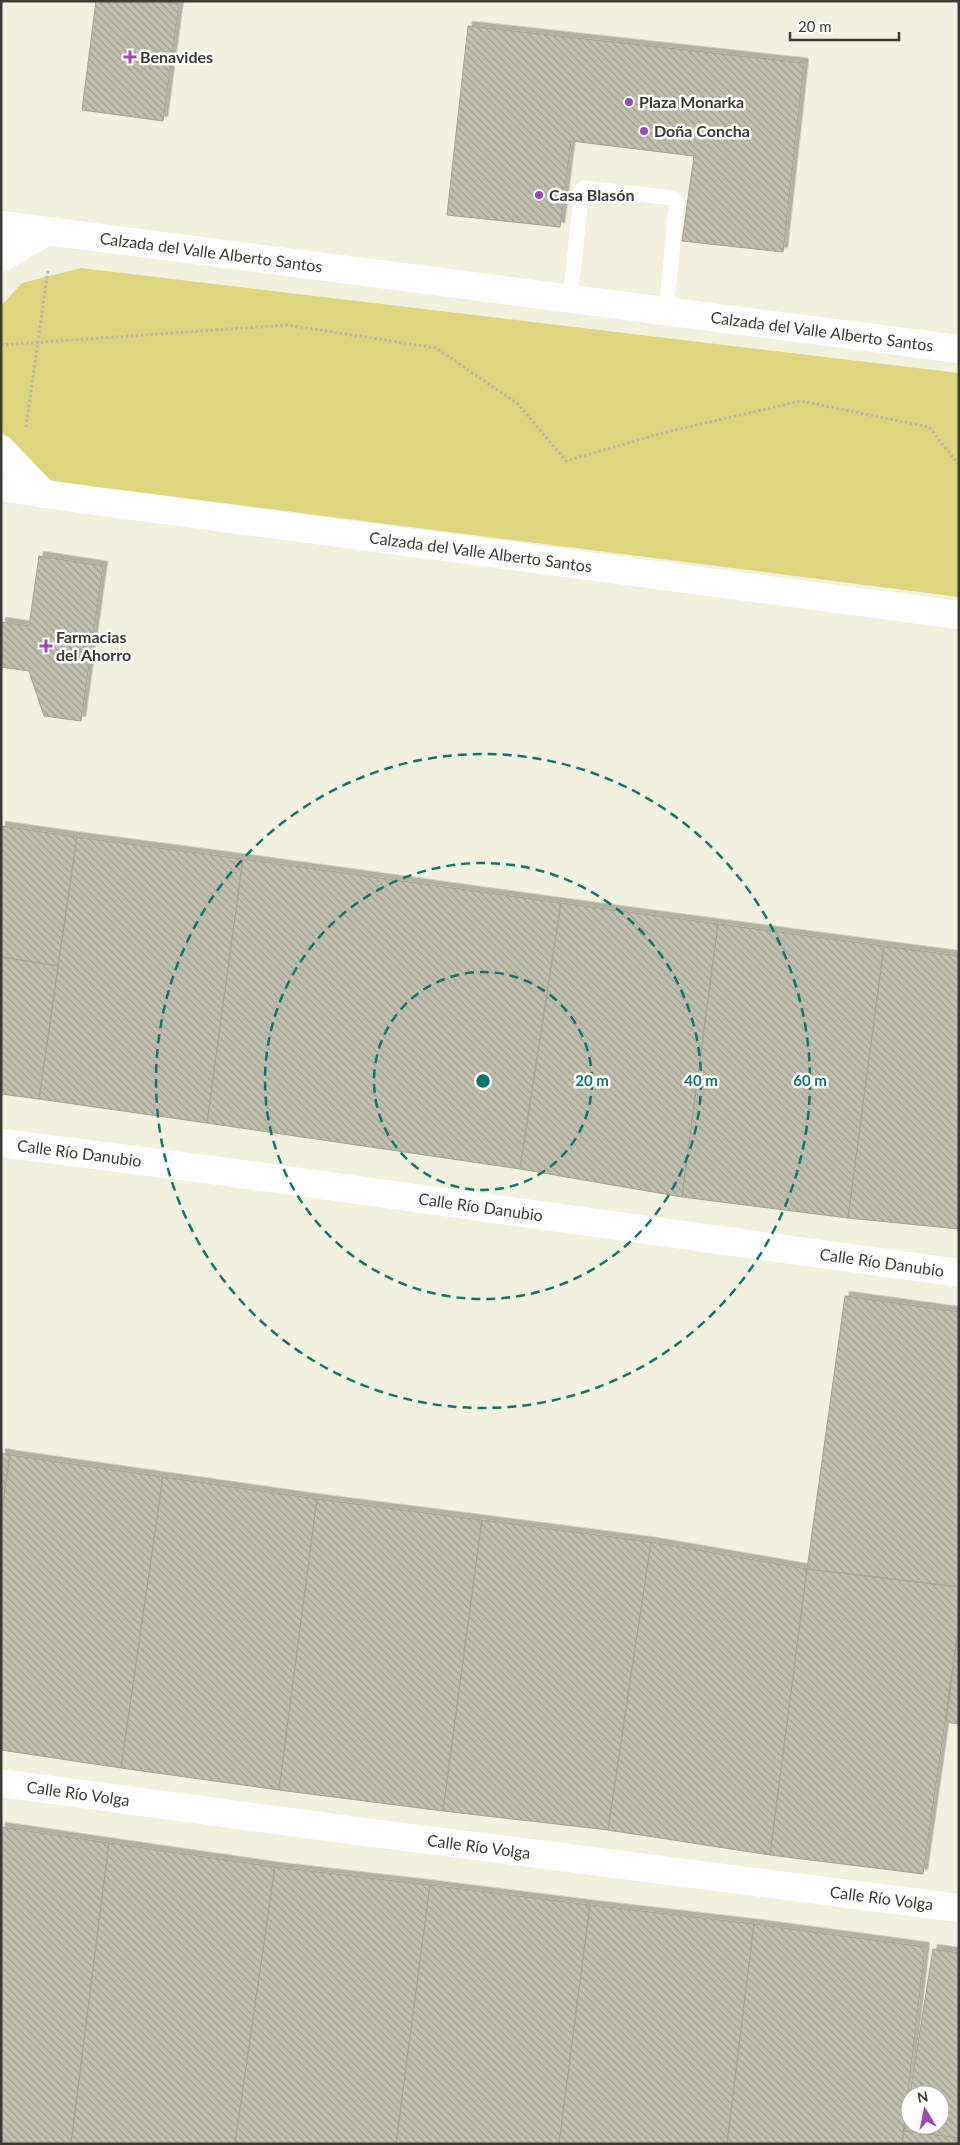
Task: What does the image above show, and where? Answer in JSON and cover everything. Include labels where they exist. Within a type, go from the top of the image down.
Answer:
[{"type":"main road","name":"Calzada del Valle Alberto Santos","points":[[1,225],[959,349]]},
{"type":"main road","points":[[1,258],[48,231]]},
{"type":"main road","points":[[1,449],[44,494]]},
{"type":"main road","name":"Calzada del Valle Alberto Santos","points":[[1,487],[959,615]]},
{"type":"main road","name":"Calle Río Danubio","points":[[1,1143],[220,1171],[959,1273]]},
{"type":"main road","name":"Calle Río Volga","points":[[1,1783],[959,1908]]},
{"type":"lane","points":[[570,298],[582,190],[584,188],[673,198],[678,202],[666,310]]},
{"type":"path","points":[[25,435],[49,259]]},
{"type":"path","points":[[1,345],[287,325],[436,348],[518,404],[566,461],[666,432],[801,402],[929,427],[959,465]]},
{"type":"shaded area","points":[[81,268],[959,373],[959,597],[51,481],[5,437],[1,427],[1,306],[22,283]]},
{"type":"building","name":"Benavides","points":[[96,1],[159,1],[179,4],[163,121],[82,110]]},
{"type":"building","name":"Plaza Monarka","points":[[468,26],[804,63],[783,252],[682,241],[694,156],[571,141],[560,227],[447,215]]},
{"type":"building","name":"Farmacias del Ahorro","points":[[39,556],[103,566],[81,721],[44,716],[29,671],[1,667],[1,622],[29,626]]},
{"type":"building","points":[[1,826],[77,837],[58,966],[1,957]]},
{"type":"building","points":[[77,837],[243,859],[207,1123],[39,1099]]},
{"type":"building","points":[[243,859],[561,903],[520,1169],[207,1123]]},
{"type":"building","points":[[561,903],[718,924],[682,1197],[520,1169]]},
{"type":"building","points":[[718,924],[884,946],[848,1218],[682,1197]]},
{"type":"building","points":[[884,946],[959,956],[959,1229],[848,1218]]},
{"type":"building","points":[[1,957],[58,966],[39,1099],[1,1094]]},
{"type":"building","points":[[845,1296],[959,1312],[959,1587],[807,1569]]},
{"type":"building","points":[[1,1453],[10,1455],[1,1516]]},
{"type":"building","points":[[10,1455],[163,1477],[121,1768],[1,1750],[1,1516]]},
{"type":"building","points":[[163,1477],[317,1499],[279,1790],[121,1768]]},
{"type":"building","points":[[317,1499],[482,1520],[443,1811],[279,1790]]},
{"type":"building","points":[[482,1520],[651,1542],[608,1830],[443,1811]]},
{"type":"building","points":[[651,1542],[807,1569],[770,1855],[608,1830]]},
{"type":"building","points":[[807,1569],[959,1587],[959,1624],[923,1874],[770,1855]]},
{"type":"building","points":[[959,1624],[959,1724],[946,1722]]},
{"type":"building","points":[[1,1827],[109,1843],[71,2144],[1,2144]]},
{"type":"building","points":[[109,1843],[275,1867],[235,2144],[71,2144]]},
{"type":"building","points":[[275,1867],[430,1885],[396,2144],[235,2144]]},
{"type":"building","points":[[430,1885],[590,1905],[559,2144],[396,2144]]},
{"type":"building","points":[[590,1905],[754,1924],[727,2144],[559,2144]]},
{"type":"building","points":[[754,1924],[925,1947],[909,2085],[900,2085],[900,2135],[903,2135],[902,2144],[727,2144]]},
{"type":"building","points":[[933,1949],[959,1953],[959,2138],[935,2135],[950,2135],[950,2085],[911,2085]]},
{"type":"building","points":[[903,2135],[935,2135],[959,2138],[959,2144],[902,2144]]},
{"type":"place","name":"Benavides","points":[[130,57]]},
{"type":"place","name":"Plaza Monarka","points":[[629,102]]},
{"type":"place","name":"Doña Concha","points":[[644,131]]},
{"type":"place","name":"Casa Blasón","points":[[539,195]]},
{"type":"place","name":"Farmacias del Ahorro","points":[[46,646]]}]
